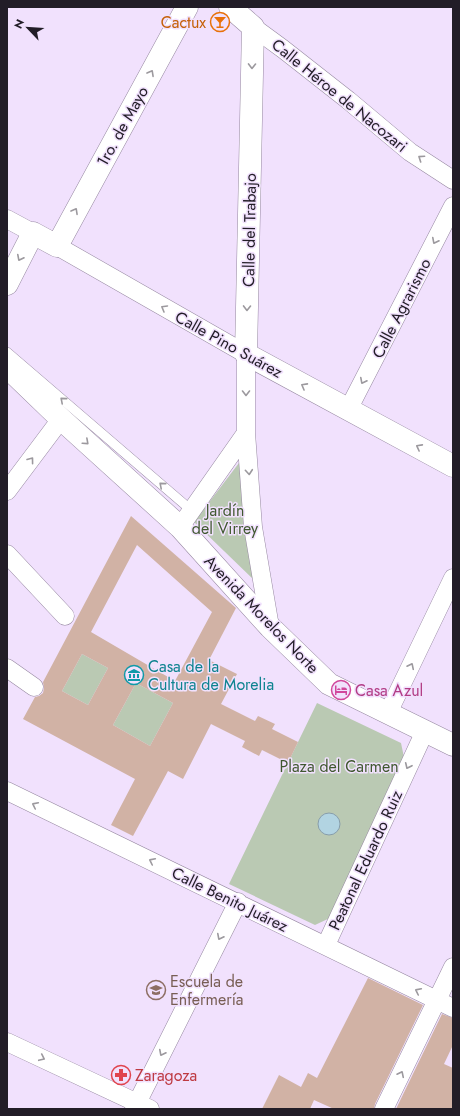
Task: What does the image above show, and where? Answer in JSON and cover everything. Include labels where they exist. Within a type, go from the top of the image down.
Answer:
[{"type":"street","name":"1ro. de Mayo","points":[[57,246],[187,7]]},
{"type":"street","name":"Calle Héroe de Nacozari","points":[[230,7],[253,27],[284,49],[348,100],[410,152],[453,180]]},
{"type":"street","name":"Calle del Trabajo","points":[[253,27],[246,354],[246,433],[253,527],[270,627]]},
{"type":"street","name":"Calle Agrarismo","points":[[348,410],[453,206]]},
{"type":"street","name":"Calle Pino Suárez","points":[[7,219],[246,354],[453,466]]},
{"type":"street","points":[[7,284],[33,233]]},
{"type":"street","name":"Avenida Morelos Norte","points":[[7,368],[61,419],[185,519],[270,627],[329,684],[453,745]]},
{"type":"street","points":[[7,491],[61,419]]},
{"type":"street","points":[[185,519],[246,433]]},
{"type":"street","points":[[7,554],[65,616]]},
{"type":"street","points":[[388,713],[453,578]]},
{"type":"street","points":[[7,668],[34,687]]},
{"type":"street","name":"Peatonal Eduardo Ruiz","points":[[326,946],[425,731]]},
{"type":"street","name":"Calle Benito Juárez","points":[[7,791],[238,902],[453,1008]]},
{"type":"street","points":[[7,1042],[140,1107],[238,902]]},
{"type":"street","points":[[384,1109],[453,967]]},
{"type":"lane","points":[[7,352],[185,519]]},
{"type":"green space","name":"Jardín del Virrey","points":[[242,459],[254,580],[194,522]]},
{"type":"green space","points":[[82,654],[108,668],[88,705],[62,691]]},
{"type":"green space","points":[[136,683],[173,703],[150,746],[113,725]]},
{"type":"green space","name":"Plaza del Carmen","points":[[317,703],[401,743],[405,762],[332,917],[315,925],[229,884]],"holes":[[[324,814],[339,824],[337,831],[325,834],[320,830],[318,823]]]},
{"type":"water","points":[[329,813],[337,816],[340,824],[337,832],[329,835],[321,832],[318,824],[321,816]]},
{"type":"building","name":"Casa de la Cultura de Morelia","points":[[131,516],[236,608],[209,660],[237,674],[221,704],[255,721],[258,716],[275,724],[272,729],[298,742],[288,763],[262,750],[259,756],[242,747],[245,741],[211,724],[183,779],[168,771],[133,836],[111,825],[135,779],[23,719],[35,697],[43,693],[43,682]],"holes":[[[137,545],[212,612],[175,681],[91,632]],[[82,654],[108,668],[88,705],[62,691]],[[136,683],[173,703],[150,746],[113,725]]]},
{"type":"building","points":[[368,978],[423,1005],[375,1104],[374,1109],[334,1109],[314,1100],[310,1109],[262,1109],[279,1075],[301,1087],[308,1073],[317,1078]]},
{"type":"building","points":[[442,1014],[453,1018],[453,1045],[444,1064],[453,1068],[453,1109],[396,1109]]},
{"type":"place","name":"Cactux","points":[[220,22]]},
{"type":"place","name":"Casa de la Cultura de Morelia","points":[[134,675]]},
{"type":"place","name":"Casa Azul","points":[[341,690]]},
{"type":"place","name":"Escuela de Enfermería","points":[[156,990]]},
{"type":"place","name":"Zaragoza","points":[[121,1075]]}]
